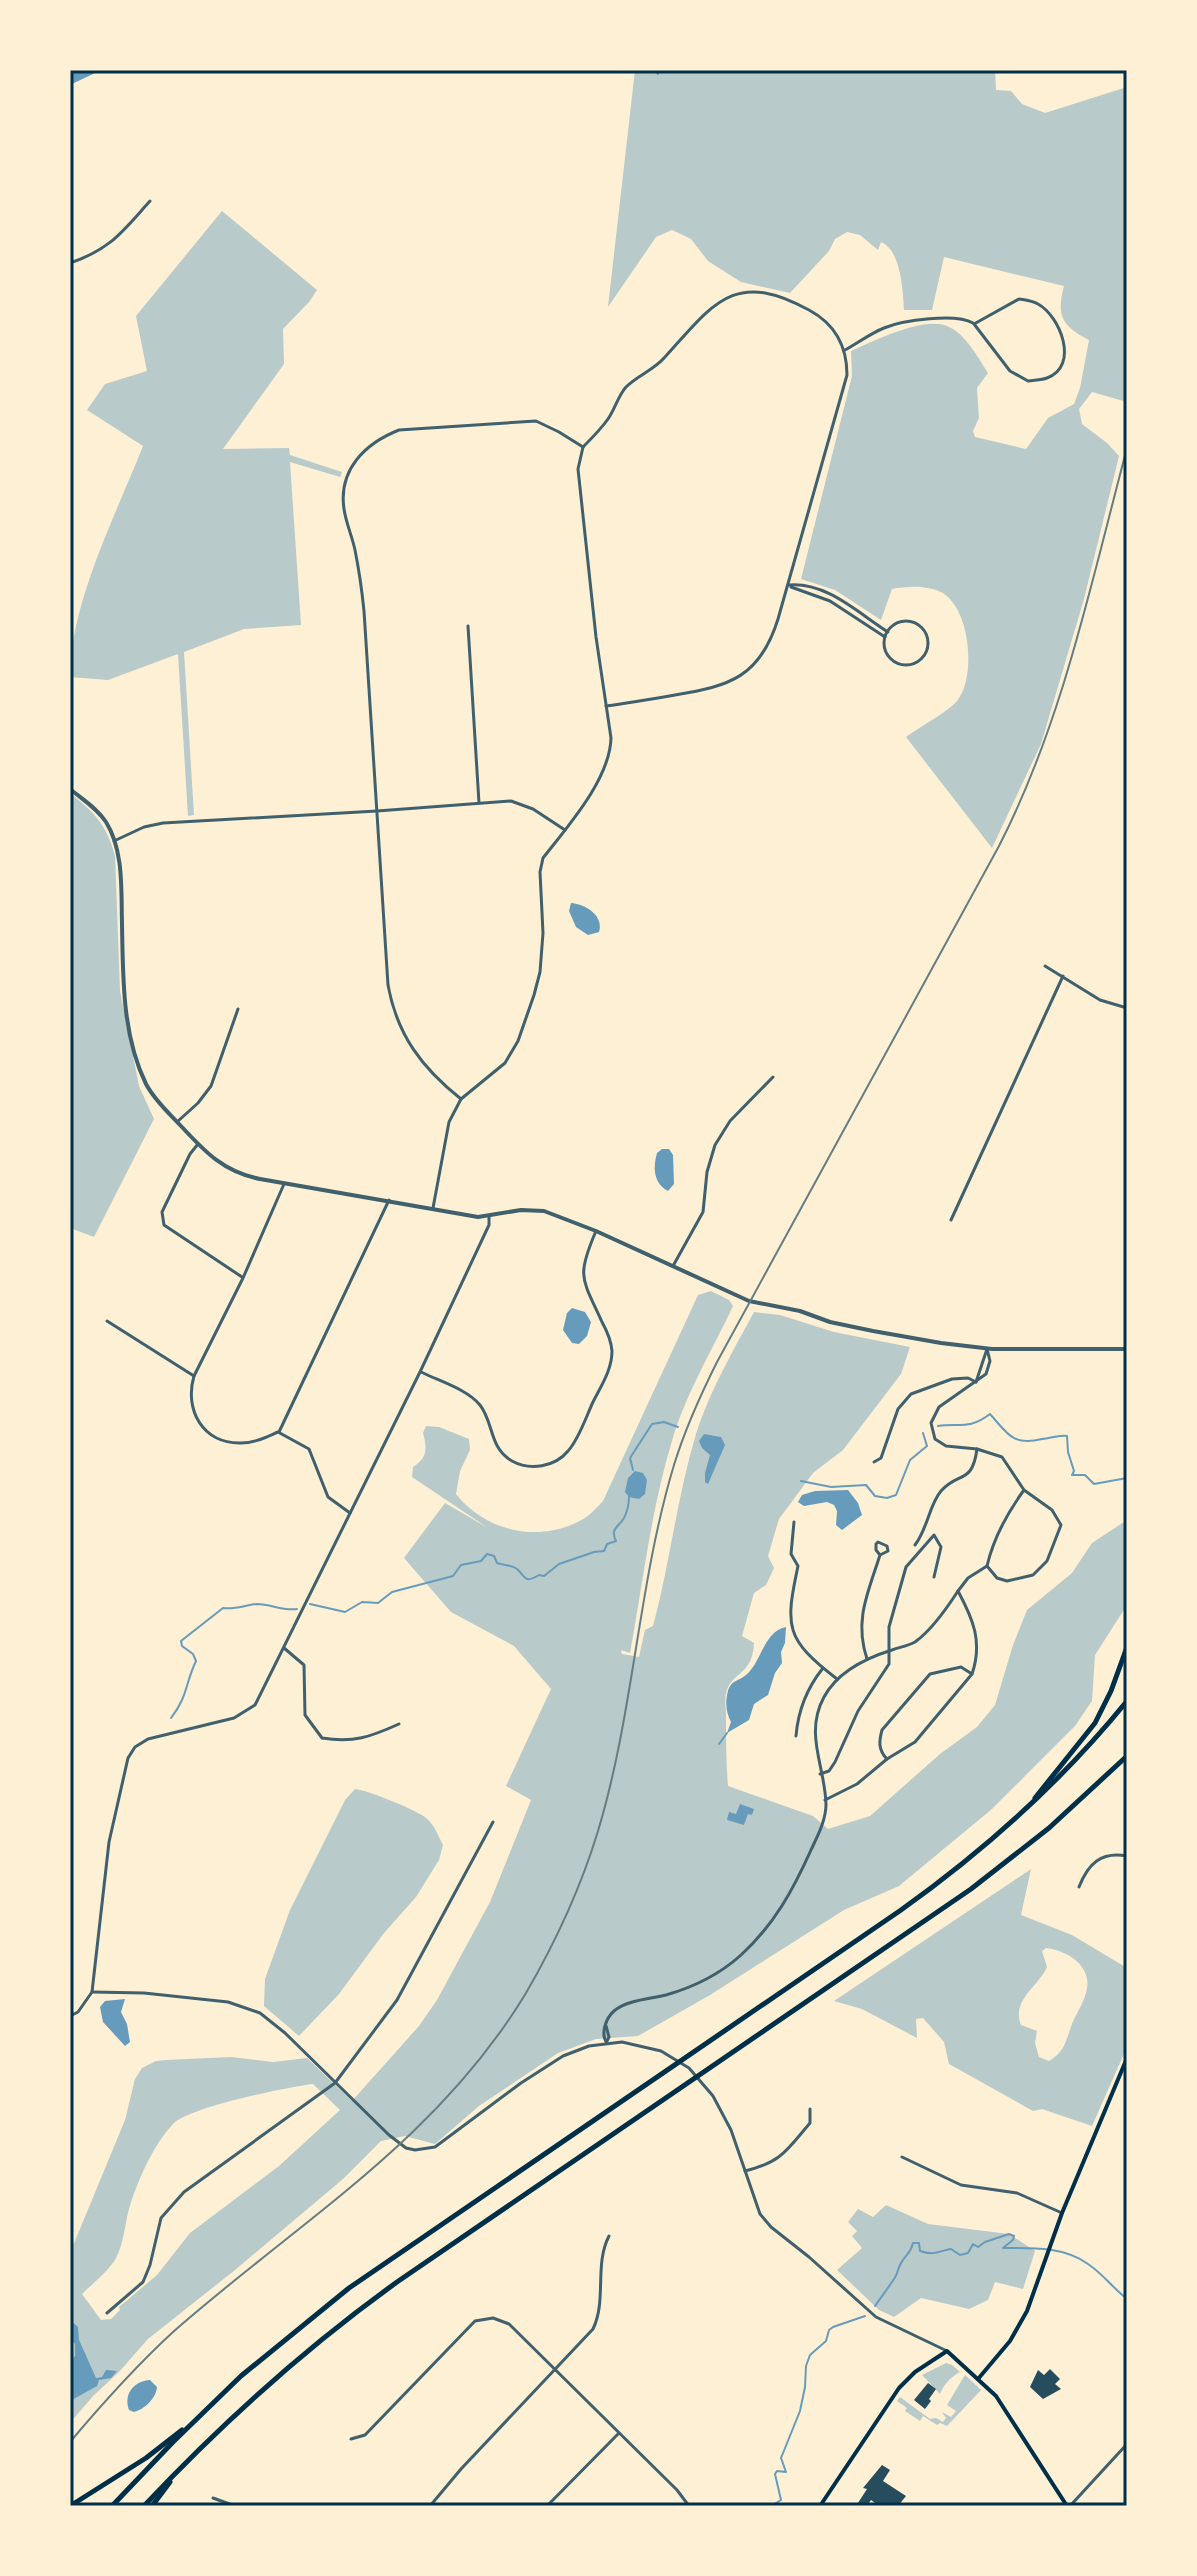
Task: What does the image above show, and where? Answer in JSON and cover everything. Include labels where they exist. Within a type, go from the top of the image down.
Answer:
[{"type":"highway","points":[[1033,1803],[1095,1723],[1127,1647]]},
{"type":"highway","points":[[112,2506],[187,2428],[265,2355],[360,2280],[918,1898],[980,1850],[1033,1803],[1127,1701]]},
{"type":"highway","points":[[144,2506],[260,2391],[350,2317],[983,1880],[1067,1812],[1127,1756]]},
{"type":"highway","points":[[70,2506],[139,2463],[169,2438],[187,2428]]},
{"type":"highway","points":[[152,2506],[173,2475]]},
{"type":"main road","points":[[978,2379],[1019,2327],[1062,2213],[1126,2061]]},
{"type":"main road","points":[[820,2506],[904,2383],[947,2351],[1006,2409],[1068,2506]]},
{"type":"street","points":[[70,263],[102,251],[150,201]]},
{"type":"street","points":[[433,1208],[449,1122],[461,1099],[505,1063],[518,1041],[540,972],[543,933],[540,872],[543,858],[604,771],[610,752],[578,469],[583,447],[609,418],[627,386],[661,362],[707,311],[737,294],[760,291],[790,300],[824,319],[837,333],[845,350],[847,375],[788,585],[766,650],[757,663],[739,677],[706,690],[606,706]]},
{"type":"street","points":[[845,350],[885,327],[910,322],[966,319],[974,324],[1010,371],[1028,381],[1049,378],[1061,367],[1063,334],[1050,313],[1036,302],[1019,299],[974,324]]},
{"type":"street","points":[[461,1099],[422,1061],[399,1026],[388,985],[363,600],[343,506],[347,477],[357,457],[379,438],[399,430],[536,421],[583,447]]},
{"type":"street","points":[[788,585],[799,584],[833,594],[858,616]]},
{"type":"street","points":[[788,585],[830,601],[886,634]]},
{"type":"street","points":[[830,601],[833,594]]},
{"type":"street","points":[[896,624],[917,624],[928,642],[925,655],[914,664],[900,664],[888,656],[886,634],[896,624]]},
{"type":"street","points":[[468,626],[479,803]]},
{"type":"street","points":[[70,789],[103,818],[114,841],[120,879],[124,997],[133,1047],[149,1090],[198,1144],[226,1169],[284,1184],[478,1217],[536,1209],[596,1231],[756,1304],[800,1311],[839,1324],[987,1349],[1127,1349]]},
{"type":"street","points":[[114,841],[144,827],[163,823],[511,801],[533,809],[565,830]]},
{"type":"street","points":[[1045,966],[1100,1000],[1127,1008]]},
{"type":"street","points":[[951,1220],[1063,976]]},
{"type":"street","points":[[177,1122],[211,1086],[238,1009]]},
{"type":"street","points":[[673,1266],[703,1212],[707,1172],[715,1145],[730,1121],[773,1077]]},
{"type":"street","points":[[198,1144],[162,1212],[164,1225],[243,1278]]},
{"type":"street","points":[[284,1184],[189,1392],[193,1412],[204,1430],[222,1441],[256,1441],[278,1432],[389,1200]]},
{"type":"street","points":[[70,2016],[78,2012],[92,1992],[109,1842],[128,1758],[135,1747],[150,1738],[234,1718],[255,1705],[420,1372],[489,1225],[489,1216]]},
{"type":"street","points":[[420,1372],[473,1397],[482,1407],[492,1440],[502,1454],[513,1462],[526,1467],[540,1467],[557,1461],[569,1451],[610,1368],[610,1340],[581,1269],[596,1231]]},
{"type":"street","points":[[107,1321],[194,1376]]},
{"type":"street","points":[[987,1349],[976,1382],[939,1407],[931,1423],[933,1434],[939,1444],[977,1449],[1002,1457],[1024,1490],[1052,1510],[1061,1525],[1047,1561],[1033,1575],[1007,1581],[997,1578],[987,1566]]},
{"type":"street","points":[[874,1462],[881,1458],[898,1409],[911,1394],[957,1378],[976,1382]]},
{"type":"street","points":[[278,1432],[309,1449],[328,1497],[350,1513]]},
{"type":"street","points":[[915,1545],[924,1534],[935,1500],[944,1488],[969,1474],[975,1466],[977,1449]]},
{"type":"street","points":[[607,2043],[606,2026],[611,2014],[623,2006],[685,1988],[719,1972],[759,1937],[785,1904],[821,1829],[825,1800],[814,1736],[816,1717],[824,1696],[837,1679],[867,1659],[912,1644],[922,1637],[968,1578],[987,1566],[1005,1522],[1024,1490]]},
{"type":"street","points":[[794,1522],[791,1554],[798,1566],[789,1620],[800,1645],[837,1679]]},
{"type":"street","points":[[820,1774],[829,1771],[835,1762],[858,1711],[889,1664],[889,1627],[906,1567],[934,1535],[941,1547],[934,1577]]},
{"type":"street","points":[[867,1659],[861,1640],[861,1617],[880,1555]]},
{"type":"street","points":[[825,1800],[857,1784],[887,1759],[915,1742],[972,1674],[976,1662],[976,1624],[958,1591]]},
{"type":"street","points":[[284,1648],[304,1665],[305,1715],[322,1738],[345,1742],[366,1738],[399,1724]]},
{"type":"street","points":[[887,1759],[881,1754],[879,1741],[882,1730],[930,1674],[961,1667],[972,1674]]},
{"type":"street","points":[[796,1736],[805,1696],[823,1668]]},
{"type":"street","points":[[107,2313],[143,2282],[161,2218],[184,2192],[335,2083],[397,2000],[493,1822]]},
{"type":"street","points":[[1079,1887],[1085,1873],[1100,1858],[1116,1854],[1127,1856]]},
{"type":"street","points":[[92,1992],[142,1993],[228,2002],[260,2013],[395,2141],[415,2150],[429,2150],[442,2143],[509,2091],[580,2049],[607,2043],[633,2043],[663,2052],[689,2068],[711,2092],[728,2124],[760,2214],[771,2227],[876,2317],[947,2351]]},
{"type":"street","points":[[745,2171],[780,2158],[810,2123],[810,2109]]},
{"type":"street","points":[[902,2157],[961,2185],[1017,2193],[1062,2213]]},
{"type":"street","points":[[430,2506],[593,2329],[600,2314],[602,2253],[609,2236]]},
{"type":"street","points":[[351,2439],[365,2435],[475,2321],[493,2318],[509,2324],[689,2506]]},
{"type":"street","points":[[547,2506],[619,2433]]},
{"type":"street","points":[[1068,2506],[1127,2444]]},
{"type":"street","points":[[1122,2450],[1127,2454]]},
{"type":"street","points":[[213,2498],[235,2506]]},
{"type":"shaded area","points":[[635,70],[995,70],[996,90],[1011,91],[1022,104],[1045,113],[1127,87],[1127,402],[1092,392],[1079,409],[1082,424],[1119,456],[1084,599],[1041,744],[992,848],[906,737],[953,705],[963,690],[967,676],[967,643],[959,612],[951,600],[929,588],[892,589],[881,620],[835,590],[801,579],[852,376],[851,351],[912,327],[925,324],[947,326],[960,334],[988,373],[977,388],[979,418],[973,431],[975,437],[1026,449],[1048,418],[1074,404],[1089,340],[1063,319],[1061,305],[1064,286],[944,257],[932,310],[904,310],[900,272],[888,246],[881,242],[878,250],[860,235],[847,232],[835,239],[829,251],[790,293],[741,282],[708,261],[691,239],[672,230],[656,237],[608,307]]},
{"type":"shaded area","points":[[222,211],[317,290],[283,329],[284,364],[223,449],[289,448],[290,455],[342,472],[340,477],[290,462],[301,625],[244,629],[184,652],[194,815],[188,816],[178,654],[108,680],[70,677],[72,649],[86,590],[143,446],[87,410],[105,384],[147,371],[136,316]]},
{"type":"shaded area","points":[[70,793],[99,820],[115,856],[120,991],[139,1086],[154,1119],[94,1237],[70,1228]]},
{"type":"shaded area","points":[[711,1291],[729,1300],[733,1306],[692,1389],[672,1441],[653,1520],[630,1653],[621,1650],[622,1654],[639,1657],[645,1630],[653,1626],[701,1418],[754,1312],[780,1315],[834,1332],[910,1347],[901,1374],[843,1450],[813,1473],[779,1519],[768,1556],[774,1568],[766,1585],[754,1593],[742,1636],[754,1643],[753,1653],[747,1667],[730,1684],[726,1693],[728,1786],[813,1816],[828,1829],[870,1816],[940,1754],[977,1727],[995,1705],[1027,1610],[1072,1573],[1092,1543],[1127,1520],[1127,1605],[1095,1655],[1092,1701],[1075,1726],[992,1809],[899,1886],[844,1910],[710,1995],[638,2036],[596,2039],[558,2053],[479,2106],[435,2144],[405,2136],[381,2141],[343,2179],[148,2339],[70,2423],[70,2253],[125,2120],[135,2079],[142,2068],[166,2060],[231,2057],[273,2062],[307,2058],[352,2101],[419,2026],[437,2000],[490,1902],[531,1800],[506,1786],[551,1689],[514,1646],[451,1612],[404,1558],[445,1503],[488,1528],[412,1477],[413,1467],[425,1452],[423,1433],[426,1426],[439,1427],[469,1439],[470,1450],[460,1471],[456,1494],[483,1518],[499,1526],[533,1532],[551,1531],[585,1518],[603,1501],[698,1295]],"holes":[[[313,2084],[340,2110],[279,2166],[190,2233],[157,2275],[119,2307],[120,2310],[111,2319],[101,2320],[82,2294],[116,2258],[140,2180],[154,2150],[173,2124],[218,2105]]]},
{"type":"shaded area","points":[[355,1789],[421,1814],[432,1824],[443,1845],[439,1860],[416,1897],[384,1933],[339,1994],[299,2036],[264,2006],[265,1979],[290,1910],[345,1800]]},
{"type":"shaded area","points":[[1031,1869],[1021,1915],[1072,1935],[1127,1968],[1127,2047],[1092,2126],[1042,2109],[1033,2111],[949,2064],[944,2042],[923,2018],[916,2019],[917,2038],[862,2009],[834,2001]],"holes":[[[1054,1949],[1076,1960],[1085,1972],[1087,1988],[1064,2045],[1049,2061],[1039,2057],[1035,2043],[1037,2031],[1021,2025],[1019,2016],[1023,2001],[1047,1967],[1042,1951]]]},
{"type":"shaded area","points":[[886,2205],[928,2224],[1009,2234],[1035,2251],[1023,2289],[995,2282],[988,2300],[969,2309],[921,2298],[894,2317],[879,2310],[837,2270],[862,2248],[852,2236],[857,2231],[848,2222],[858,2209],[873,2217]]},
{"type":"shaded area","points":[[946,2363],[960,2372],[947,2382],[940,2394],[922,2375]]},
{"type":"shaded area","points":[[965,2375],[981,2390],[947,2426],[937,2425],[923,2416],[920,2421],[897,2401],[900,2397],[930,2419],[943,2422],[946,2418],[942,2412],[951,2417],[956,2411],[947,2405]]},
{"type":"water","points":[[571,903],[582,906],[596,916],[599,932],[588,935],[576,927],[569,911]]},
{"type":"water","points":[[669,1149],[673,1155],[674,1184],[668,1191],[659,1184],[655,1174],[657,1153]]},
{"type":"water","points":[[572,1308],[585,1312],[591,1322],[587,1336],[579,1344],[572,1343],[563,1330],[567,1313]]},
{"type":"water","points":[[704,1434],[721,1437],[725,1445],[708,1484],[705,1473],[710,1455],[699,1441]]},
{"type":"water","points":[[635,1471],[643,1473],[647,1480],[645,1494],[639,1499],[629,1497],[625,1492],[628,1478]]},
{"type":"water","points":[[848,1490],[862,1515],[842,1530],[836,1525],[834,1505],[827,1502],[804,1506],[798,1502],[802,1495],[815,1491]]},
{"type":"water","points":[[786,1627],[782,1663],[775,1673],[768,1695],[754,1704],[749,1720],[727,1733],[731,1722],[726,1707],[729,1687],[751,1669],[772,1635]]},
{"type":"water","points":[[740,1804],[754,1809],[752,1815],[748,1814],[744,1825],[727,1820],[729,1812],[736,1814]]},
{"type":"water","points":[[125,1999],[121,2012],[130,2042],[125,2046],[103,2022],[100,2007],[105,2001]]},
{"type":"water","points":[[70,2320],[78,2327],[79,2340],[96,2378],[102,2377],[106,2370],[117,2371],[111,2378],[99,2380],[97,2386],[70,2401],[70,2362],[75,2356],[75,2344],[70,2337]]},
{"type":"water","points":[[150,2380],[157,2387],[152,2399],[138,2411],[129,2410],[131,2389]]},
{"type":"building","points":[[1050,2369],[1060,2379],[1055,2384],[1061,2389],[1043,2399],[1030,2387],[1038,2370],[1044,2375]]},
{"type":"building","points":[[928,2383],[936,2389],[925,2409],[914,2400]]},
{"type":"building","points":[[882,2465],[890,2470],[883,2481],[906,2496],[898,2506],[879,2506],[871,2500],[867,2506],[856,2506],[867,2489],[863,2488]]},
{"type":"waterway","points":[[70,80],[91,70]]},
{"type":"waterway","points":[[654,70],[658,74]]},
{"type":"waterway","points":[[938,1426],[970,1424],[990,1414],[1006,1433],[1017,1439],[1032,1441],[1067,1436],[1074,1471],[1072,1475],[1085,1475],[1094,1484],[1127,1478]]},
{"type":"waterway","points":[[633,1470],[630,1458],[652,1424],[664,1422],[678,1427]]},
{"type":"waterway","points":[[801,1481],[831,1487],[866,1485],[875,1496],[887,1498],[896,1495],[910,1460],[927,1446],[923,1433]]},
{"type":"waterway","points":[[310,1604],[345,1612],[362,1602],[378,1603],[392,1592],[453,1576],[461,1565],[481,1561],[487,1554],[494,1556],[497,1563],[515,1568],[526,1578],[544,1576],[559,1564],[604,1551],[607,1544],[616,1541],[614,1531],[625,1516],[629,1496]]},
{"type":"waterway","points":[[171,1718],[196,1661],[181,1641],[223,1608],[257,1604],[297,1609]]},
{"type":"waterway","points":[[719,1744],[727,1733]]},
{"type":"waterway","points":[[875,2306],[913,2243],[919,2243],[920,2251],[933,2253],[951,2249],[960,2255],[968,2253],[973,2244],[978,2247],[1009,2234],[1014,2236],[1013,2240],[1003,2248],[1047,2249],[1078,2258],[1127,2299]]},
{"type":"waterway","points":[[771,2506],[781,2500],[775,2474],[777,2471],[786,2472],[781,2458],[800,2411],[810,2355],[826,2341],[833,2327],[865,2316]]},
{"type":"waterway","points":[[751,2506],[769,2506]]},
{"type":"railway","points":[[70,2442],[173,2332],[363,2177],[451,2093],[490,2046],[526,1993],[547,1954],[584,1873],[610,1786],[652,1556],[683,1438],[717,1362],[999,846],[1021,799],[1074,651],[1127,448]]}]
